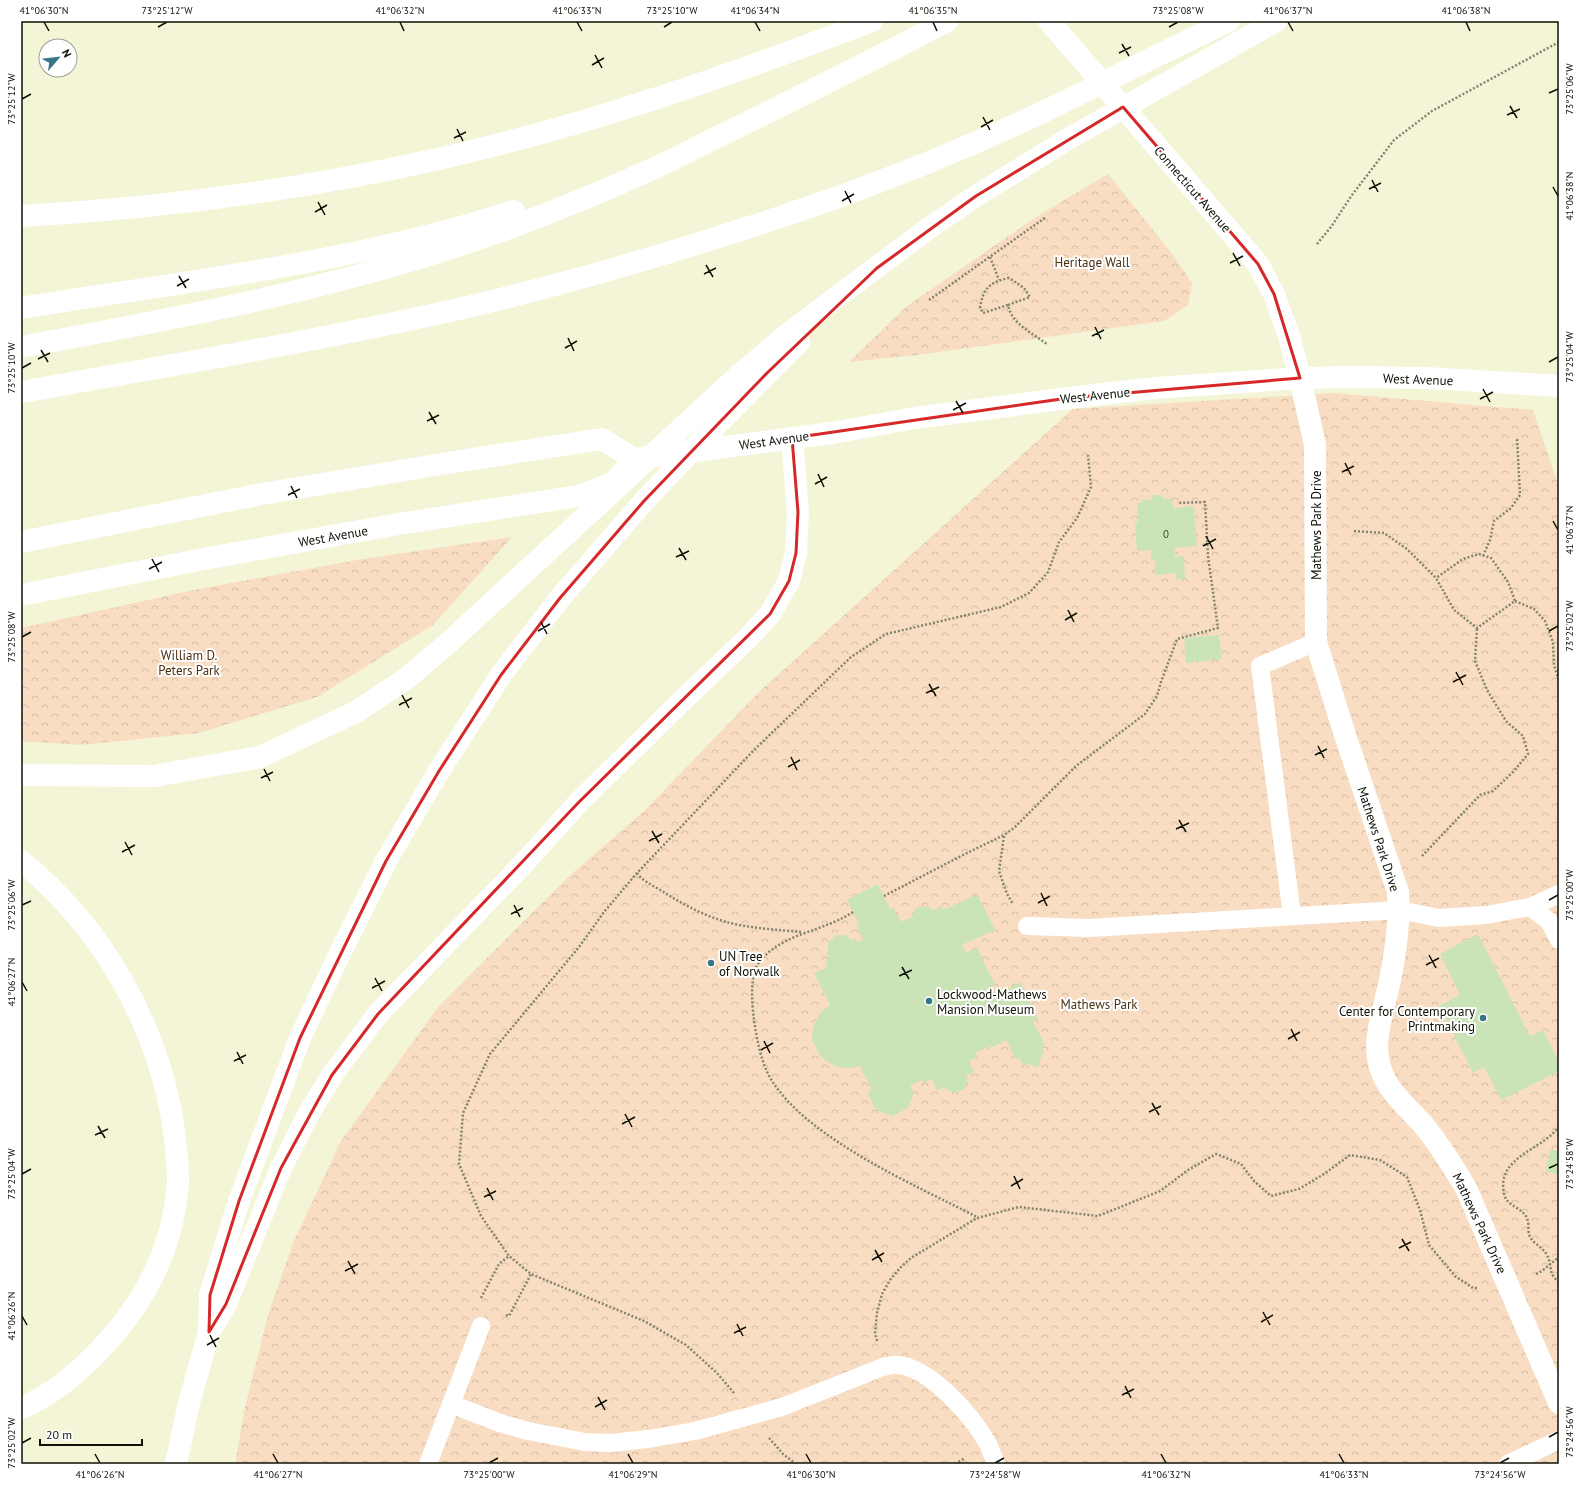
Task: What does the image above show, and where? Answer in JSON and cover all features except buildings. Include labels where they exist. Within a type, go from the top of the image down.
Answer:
[{"type":"main road","points":[[21,216],[130,208],[251,192],[373,172],[443,158],[505,143],[631,106],[745,68],[872,21]]},
{"type":"main road","points":[[21,347],[201,314],[279,296],[429,255],[507,229],[580,200],[658,166],[801,96],[947,21]]},
{"type":"main road","name":"Connecticut Avenue","points":[[1049,21],[1258,264],[1274,294],[1289,336],[1300,378]]},
{"type":"main road","points":[[21,392],[227,355],[392,323],[478,304],[614,269],[835,198],[947,154],[1046,110],[1166,50],[1229,21]]},
{"type":"main road","points":[[21,775],[154,776],[260,757],[356,712],[406,678],[446,645],[737,377],[802,324],[925,231],[976,196],[1068,139],[1276,21]]},
{"type":"main road","points":[[21,308],[271,269],[350,254],[423,237],[503,215],[578,191],[728,131]]},
{"type":"main road","points":[[176,1464],[190,1403],[209,1332],[210,1295],[239,1201],[297,1046],[340,953],[386,861],[439,771],[501,675],[560,598],[615,533],[702,440],[831,310],[877,268]]},
{"type":"main road","name":"West Avenue","points":[[21,595],[378,527],[578,496],[613,483],[634,460],[832,433],[915,418],[1155,388],[1300,378],[1426,378],[1559,386]]},
{"type":"main road","name":"Mathews Park Drive","points":[[1300,378],[1316,445],[1316,642],[1344,732],[1398,892],[1399,910],[1397,936],[1377,1047],[1379,1064],[1382,1075],[1393,1092],[1425,1127],[1447,1156],[1466,1188],[1559,1403]]},
{"type":"main road","points":[[209,1332],[226,1304],[281,1168],[307,1117],[332,1075],[378,1014],[526,861],[578,803],[748,638],[770,614],[789,581],[796,553],[798,512],[792,438]]},
{"type":"main road","points":[[21,542],[262,494],[602,439],[634,460]]},
{"type":"main road","points":[[21,861],[42,878],[73,910],[102,949],[138,1008],[152,1043],[166,1092],[175,1141],[178,1180],[172,1222],[159,1265],[144,1295],[126,1322],[95,1356],[62,1384],[21,1408]]},
{"type":"lane","points":[[1292,916],[1260,666],[1316,642]]},
{"type":"lane","points":[[1027,926],[1088,928],[1399,910],[1439,918],[1486,915],[1530,907],[1559,894]]},
{"type":"lane","points":[[1530,907],[1549,921],[1559,940]]},
{"type":"lane","points":[[428,1464],[481,1326]]},
{"type":"lane","points":[[451,1404],[500,1423],[528,1431],[585,1442],[611,1442],[648,1439],[695,1431],[751,1414],[782,1407],[883,1367],[897,1364],[913,1368],[934,1382],[956,1402],[974,1423],[988,1445],[996,1464]]},
{"type":"lane","points":[[1508,1464],[1559,1440]]},
{"type":"path","points":[[1316,244],[1331,227],[1352,195],[1394,140],[1432,111],[1559,42]]},
{"type":"path","points":[[929,300],[1046,217]]},
{"type":"path","points":[[990,257],[999,280]]},
{"type":"path","points":[[1009,278],[1024,288],[1030,297],[1008,305],[983,312],[980,308],[984,293],[989,285],[999,280],[1009,278]]},
{"type":"path","points":[[1008,305],[1009,311],[1016,322],[1048,345]]},
{"type":"path","points":[[1483,556],[1490,540],[1494,521],[1511,508],[1520,495],[1517,437]]},
{"type":"path","points":[[737,1397],[717,1373],[686,1345],[644,1321],[531,1274],[509,1256],[480,1216],[459,1164],[463,1113],[490,1054],[579,947],[604,912],[637,873],[755,749],[852,657],[886,634],[1001,607],[1029,593],[1048,572],[1059,542],[1077,518],[1091,487],[1088,456]]},
{"type":"path","points":[[884,896],[963,855],[1004,836],[1014,828],[1076,766],[1145,714],[1157,696],[1177,639],[1218,628],[1208,556],[1205,502],[1177,503]]},
{"type":"path","points":[[1354,531],[1384,533],[1407,549],[1436,578],[1454,610],[1477,628]]},
{"type":"path","points":[[1436,578],[1463,559],[1479,554],[1491,558],[1508,582],[1515,601],[1534,609],[1544,621],[1553,642],[1554,665],[1559,680]]},
{"type":"path","points":[[1477,628],[1515,601]]},
{"type":"path","points":[[1422,856],[1480,795],[1494,791],[1528,754],[1524,736],[1506,721],[1487,690],[1475,661],[1477,628]]},
{"type":"path","points":[[1004,836],[999,870],[1007,894],[1027,926]]},
{"type":"path","points":[[637,873],[652,885],[678,901],[720,920],[738,925],[803,932]]},
{"type":"path","points":[[853,912],[834,922],[803,932],[775,948],[760,962],[754,976],[752,991],[753,1013],[761,1054],[771,1079],[783,1096],[798,1110],[838,1141],[856,1153],[908,1182],[977,1218]]},
{"type":"path","points":[[1559,1126],[1546,1140],[1527,1150],[1515,1160],[1504,1177],[1503,1189],[1507,1202],[1519,1208],[1526,1216],[1529,1235],[1547,1255],[1552,1275],[1559,1282]]},
{"type":"path","points":[[883,1367],[875,1333],[877,1313],[882,1294],[890,1280],[911,1258],[977,1218],[1019,1207],[1098,1216],[1160,1191],[1188,1170],[1216,1154],[1242,1164],[1254,1181],[1271,1196],[1299,1189],[1324,1174],[1350,1155],[1380,1160],[1407,1177],[1420,1210],[1429,1245],[1455,1276],[1473,1288],[1484,1288],[1506,1278]]},
{"type":"path","points":[[478,1303],[499,1264],[509,1256]]},
{"type":"path","points":[[502,1313],[509,1316],[531,1274]]},
{"type":"path","points":[[765,1434],[783,1454],[796,1464]]},
{"type":"highlighted area","points":[[1123,107],[1258,264],[1274,294],[1300,378],[1068,398],[792,438],[798,512],[796,553],[789,581],[770,614],[578,803],[378,1014],[332,1075],[281,1168],[226,1304],[209,1332],[210,1295],[239,1201],[300,1038],[386,861],[439,771],[501,675],[560,598],[644,501],[767,373],[877,268],[976,196]]},
{"type":"green space","name":"Heritage Wall","points":[[1108,174],[1173,255],[1192,283],[1188,305],[1164,321],[917,355],[849,362],[907,306],[1036,217]]},
{"type":"green space","name":"Mathews Park","points":[[1333,393],[1533,410],[1559,487],[1559,1464],[235,1464],[245,1407],[269,1312],[293,1243],[341,1141],[439,1006],[567,878],[645,810],[760,691],[1073,409]]},
{"type":"green space","name":"William D. Peters Park","points":[[512,537],[433,625],[317,697],[199,733],[80,745],[21,741],[21,628],[198,589],[363,559]]},
{"type":"place","name":"UN Tree of Norwalk","points":[[711,963]]},
{"type":"place","name":"Lockwood-Mathews Mansion Museum","points":[[929,1001]]},
{"type":"place","name":"Center for Contemporary Printmaking","points":[[1483,1018]]}]
